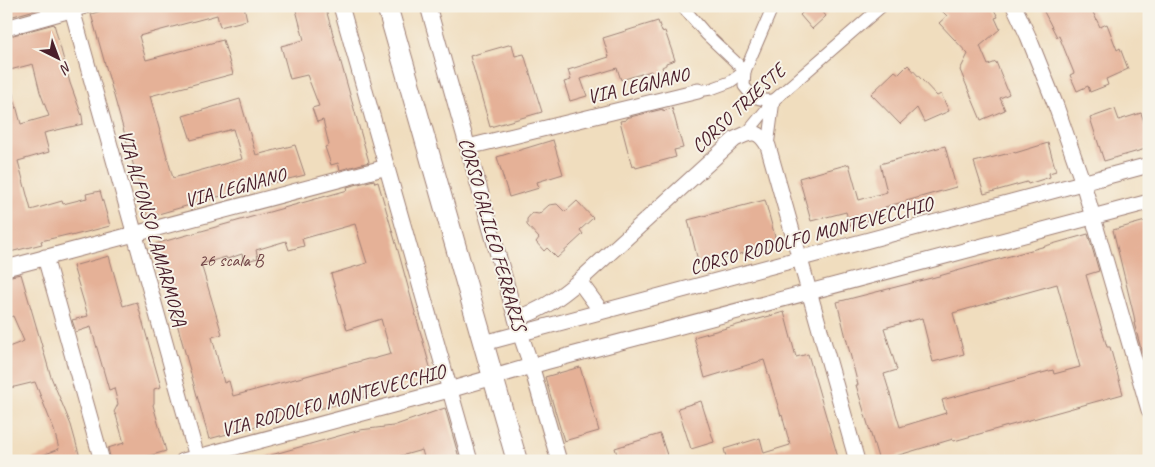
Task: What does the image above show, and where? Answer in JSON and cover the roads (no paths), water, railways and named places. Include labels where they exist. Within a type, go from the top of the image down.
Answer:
[{"type":"main road","name":"CORSO GALILEO FERRARIS","points":[[387,6],[517,461]]},
{"type":"street","points":[[341,6],[470,461]]},
{"type":"street","name":"CORSO GALILEO FERRARIS","points":[[428,6],[520,333],[559,461]]},
{"type":"street","points":[[682,6],[706,34],[745,71]]},
{"type":"street","points":[[768,146],[774,100],[764,101],[752,96],[744,86],[745,71],[773,6]]},
{"type":"street","name":"CORSO TRIESTE","points":[[517,318],[531,313],[559,297],[579,281],[735,139],[747,133],[774,100],[882,6]]},
{"type":"street","points":[[1014,6],[1049,89],[1083,183],[1149,410]]},
{"type":"street","points":[[6,28],[76,8]]},
{"type":"street","name":"VIA ALFONSO LAMARMORA","points":[[76,8],[193,460]]},
{"type":"street","name":"VIA LEGNANO","points":[[468,147],[711,89],[730,82],[745,71]]},
{"type":"street","points":[[747,133],[757,134],[763,138],[768,146],[858,461]]},
{"type":"street","name":"CORSO RODOLFO MONTEVECCHIO","points":[[484,343],[1149,165]]},
{"type":"street","name":"VIA LEGNANO","points":[[6,268],[387,168]]},
{"type":"street","points":[[493,377],[531,365],[1149,202]]},
{"type":"street","points":[[45,257],[102,461]]},
{"type":"street","points":[[579,281],[601,311]]},
{"type":"street","name":"VIA RODOLFO MONTEVECCHIO","points":[[193,460],[493,377]]}]
